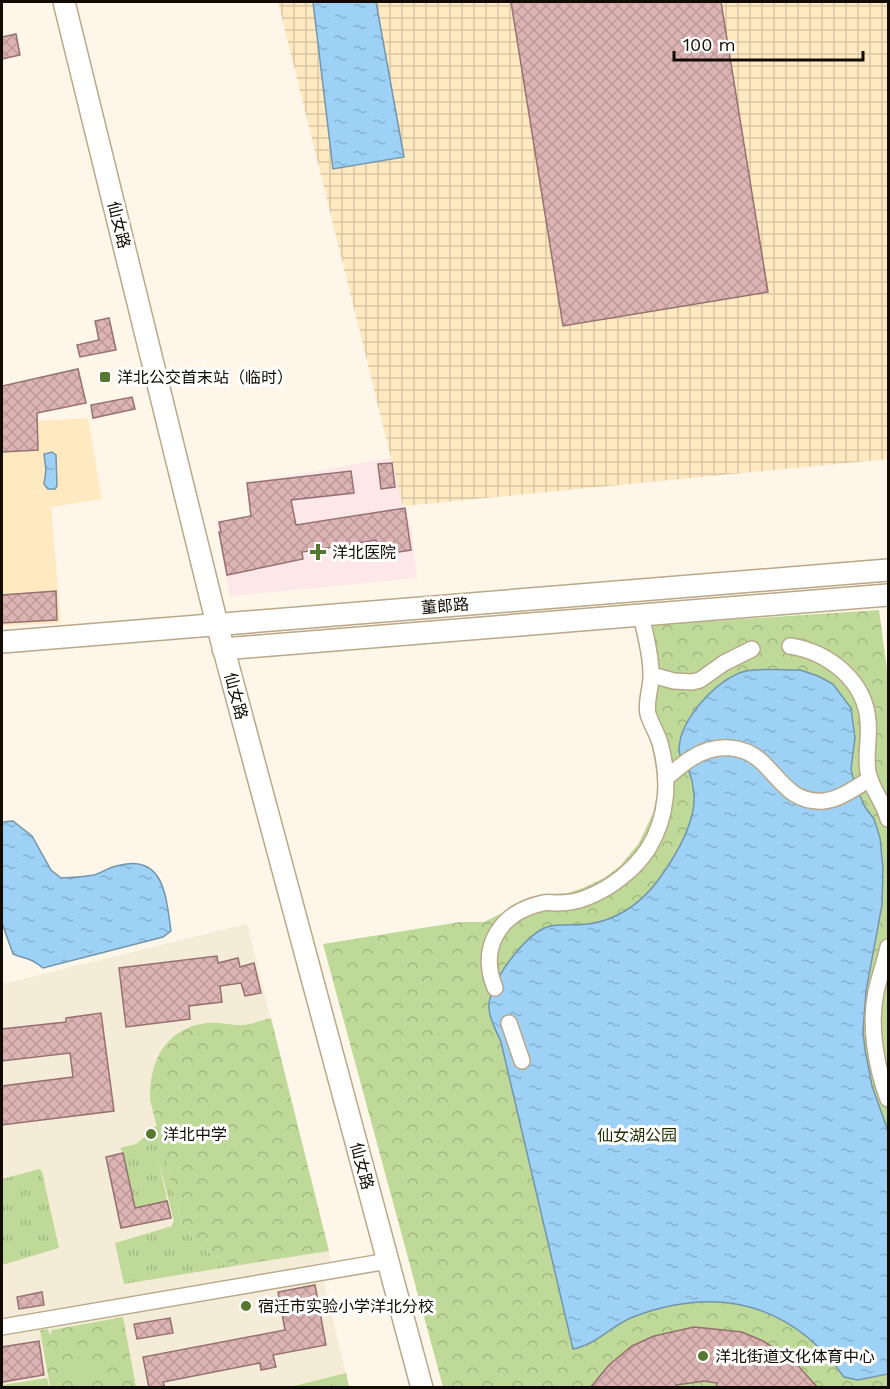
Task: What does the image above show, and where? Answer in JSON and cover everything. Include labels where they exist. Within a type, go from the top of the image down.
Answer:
[{"type":"street","name":"仙女路","points":[[64,2],[223,649],[422,1388]]},
{"type":"street","name":"董郎路","points":[[2,642],[888,573]]},
{"type":"street","name":"董郎路","points":[[223,649],[888,595]]},
{"type":"street","points":[[494,986],[490,972],[489,951],[494,937],[512,916],[547,902],[559,903],[586,898],[614,884],[636,864],[648,848],[658,825],[665,804],[666,778],[660,744],[647,713],[652,675],[641,615]]},
{"type":"street","points":[[790,646],[813,651],[830,660],[855,684],[864,701],[868,719],[864,782]]},
{"type":"street","points":[[652,675],[674,681],[692,682],[700,680],[724,663],[752,650]]},
{"type":"street","points":[[666,778],[702,753],[736,748],[757,758],[785,788],[804,798],[826,801],[841,796],[864,782]]},
{"type":"street","points":[[864,782],[876,789],[888,819]]},
{"type":"street","points":[[888,947],[876,992],[873,1024],[880,1072],[888,1099]]},
{"type":"street","points":[[509,1023],[522,1061]]},
{"type":"street","points":[[2,1327],[388,1262]]},
{"type":"shaded area","points":[[278,2],[888,2],[888,459],[403,506]]},
{"type":"shaded area","points":[[88,418],[102,499],[51,507],[61,623],[2,626],[2,423]]},
{"type":"shaded area","name":"洋北医院","points":[[391,458],[403,506],[411,526],[417,578],[230,596],[216,523],[251,516],[247,483]]},
{"type":"shaded area","name":"洋北中学","points":[[247,924],[331,1261],[2,1319],[2,981],[6,983]]},
{"type":"shaded area","name":"宿迁市实验小学洋北分校","points":[[323,1278],[349,1387],[2,1388],[2,1335]]},
{"type":"green space","name":"仙女湖公园","points":[[879,610],[888,677],[888,1387],[443,1387],[323,944],[460,922],[484,922],[526,901],[583,888],[604,878],[620,866],[639,843],[653,813],[659,786],[651,742],[639,713],[644,680],[637,626]]},
{"type":"green space","points":[[271,1018],[329,1251],[240,1265],[228,1263],[212,1255],[198,1244],[182,1224],[150,1100],[150,1086],[162,1049],[180,1032],[192,1026],[207,1023],[244,1025]]},
{"type":"green space","points":[[157,1126],[182,1224],[198,1244],[212,1255],[228,1263],[240,1265],[124,1284],[115,1243],[172,1226],[174,1222],[159,1161],[167,1201],[135,1208],[120,1148],[136,1144],[148,1134],[152,1135],[154,1127]]},
{"type":"green space","points":[[40,1169],[59,1248],[2,1265],[2,1179]]},
{"type":"green space","points":[[123,1317],[136,1387],[50,1387],[40,1330],[48,1329],[50,1335],[52,1330]]},
{"type":"green space","points":[[106,1362],[109,1378],[75,1384],[72,1368]]},
{"type":"green space","points":[[346,1373],[349,1387],[294,1387],[294,1386]]},
{"type":"green space","points":[[47,1378],[49,1387],[2,1387],[2,1385]]},
{"type":"water","points":[[313,2],[376,2],[404,157],[333,169]]},
{"type":"water","points":[[52,452],[56,455],[57,486],[55,489],[48,489],[44,484],[46,470],[44,454]]},
{"type":"water","name":"仙女湖公园","points":[[800,670],[833,684],[851,708],[855,738],[851,769],[854,782],[865,807],[874,819],[880,838],[883,868],[882,905],[866,991],[863,1032],[872,1086],[888,1131],[888,1374],[858,1380],[844,1377],[823,1352],[800,1332],[776,1317],[750,1307],[723,1302],[694,1302],[664,1307],[633,1317],[597,1339],[573,1349],[501,1042],[490,1017],[490,998],[501,974],[528,939],[547,927],[583,925],[617,915],[650,891],[662,875],[682,842],[693,810],[692,781],[681,757],[680,743],[683,730],[690,717],[711,692],[723,682],[746,671]]},
{"type":"water","points":[[13,821],[32,836],[51,870],[61,878],[94,875],[113,867],[132,863],[144,865],[153,871],[164,891],[171,931],[163,937],[43,968],[31,960],[13,954],[2,923],[2,822]]},
{"type":"building","points":[[511,2],[721,2],[768,292],[563,326]]},
{"type":"building","points":[[16,34],[20,55],[2,59],[2,37]]},
{"type":"building","points":[[109,318],[116,350],[80,357],[77,345],[99,340],[95,321]]},
{"type":"building","points":[[78,369],[86,403],[37,413],[38,450],[2,452],[2,386]]},
{"type":"building","points":[[132,397],[135,409],[93,418],[91,405]]},
{"type":"building","points":[[392,463],[395,487],[381,489],[378,464]]},
{"type":"building","points":[[351,471],[354,493],[291,500],[296,525],[405,508],[411,550],[379,555],[376,540],[302,552],[303,559],[227,575],[219,522],[251,516],[247,483]]},
{"type":"building","points":[[56,591],[57,620],[2,623],[2,595]]},
{"type":"building","points":[[217,956],[218,963],[238,958],[240,967],[254,963],[261,993],[245,996],[241,983],[220,986],[222,1002],[189,1006],[190,1019],[126,1027],[119,968]]},
{"type":"building","points":[[101,1013],[114,1111],[2,1125],[2,1086],[73,1077],[70,1053],[2,1061],[2,1029],[66,1022],[66,1018]]},
{"type":"building","points":[[123,1153],[135,1208],[167,1201],[171,1218],[121,1228],[106,1157]]},
{"type":"building","points":[[315,1285],[326,1345],[273,1355],[276,1367],[261,1370],[260,1363],[163,1382],[165,1388],[149,1388],[143,1357],[285,1330],[278,1292]]},
{"type":"building","points":[[42,1292],[44,1305],[19,1309],[17,1297]]},
{"type":"building","points":[[170,1318],[173,1333],[137,1339],[134,1324]]},
{"type":"building","name":"洋北街道文化体育中心","points":[[694,1327],[742,1332],[763,1341],[792,1359],[818,1388],[716,1388],[717,1383],[704,1381],[676,1385],[677,1388],[590,1388],[609,1365],[632,1346],[654,1336]]},
{"type":"building","points":[[39,1341],[44,1375],[2,1382],[2,1347]]},
{"type":"place","name":"洋北公交首末站（临时）","points":[[105,377]]},
{"type":"place","name":"洋北医院","points":[[318,552]]},
{"type":"place","name":"洋北中学","points":[[151,1134]]},
{"type":"place","name":"宿迁市实验小学洋北分校","points":[[246,1306]]},
{"type":"place","name":"洋北街道文化体育中心","points":[[703,1356]]}]
